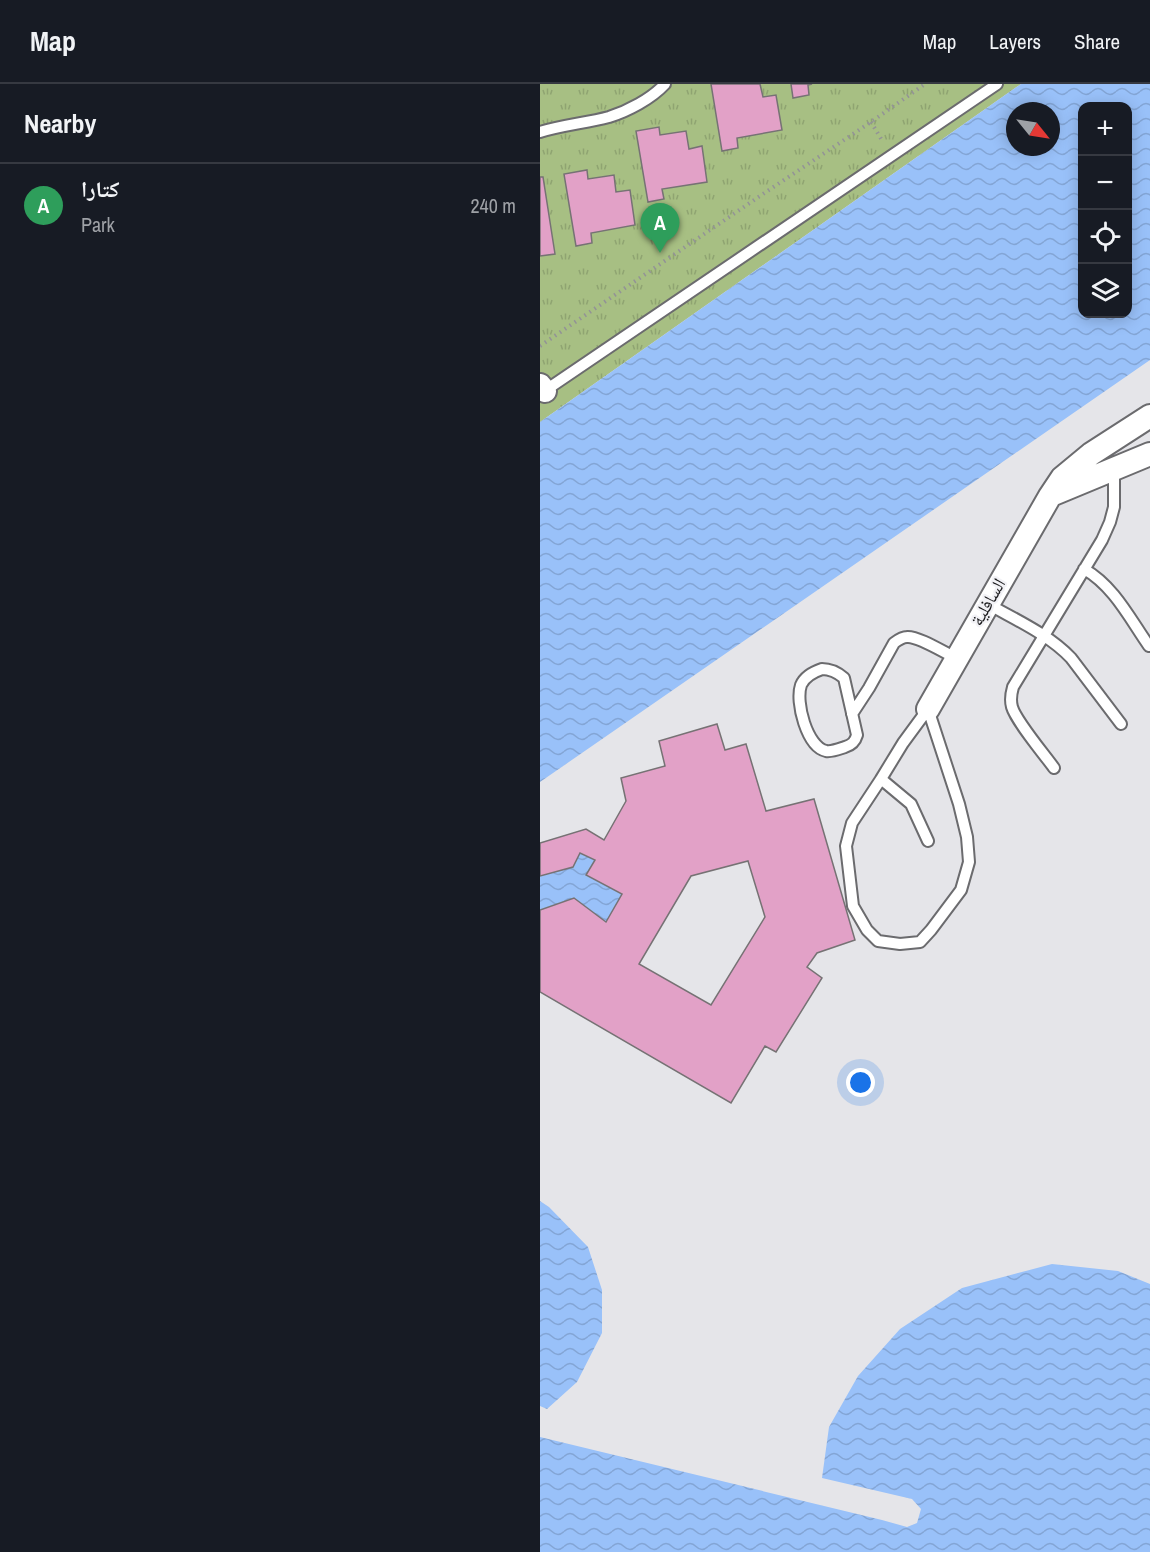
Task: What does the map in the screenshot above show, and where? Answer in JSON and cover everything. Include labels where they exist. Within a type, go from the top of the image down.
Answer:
[{"type":"street","name":"السافلية","points":[[928,709],[1062,478],[1091,454],[1150,416]]},
{"type":"street","points":[[1050,496],[1150,454]]},
{"type":"lane","points":[[540,132],[558,126],[611,116],[645,100],[666,84]]},
{"type":"lane","points":[[542,390],[997,84]]},
{"type":"lane","points":[[1054,768],[1012,709],[1013,687],[1102,540],[1114,507],[1114,470]]},
{"type":"lane","points":[[1084,569],[1110,590],[1149,646]]},
{"type":"lane","points":[[987,604],[1045,635],[1061,648],[1121,724]]},
{"type":"lane","points":[[852,714],[844,678],[837,672],[822,669],[810,673],[801,684],[800,706],[813,742],[825,751],[831,751],[855,741],[852,714],[898,639],[915,638],[956,658]]},
{"type":"lane","points":[[928,709],[959,804],[967,837],[969,862],[961,890],[920,942],[900,944],[878,941],[867,930],[853,906],[846,846],[852,823],[903,743],[928,709]]},
{"type":"lane","points":[[881,779],[911,804],[928,841]]},
{"type":"path","points":[[540,346],[925,84]]},
{"type":"path","points":[[871,122],[892,156]]},
{"type":"green space","points":[[540,84],[1021,84],[540,422]]},
{"type":"water","points":[[1021,84],[1150,84],[1150,360],[540,782],[540,422]]},
{"type":"water","points":[[580,853],[595,860],[586,875],[622,894],[606,922],[574,898],[540,910],[540,876],[572,867]]},
{"type":"water","points":[[540,1201],[549,1207],[588,1247],[602,1290],[602,1333],[577,1382],[547,1409],[540,1406]]},
{"type":"water","points":[[1052,1264],[1118,1271],[1150,1284],[1150,1552],[540,1552],[540,1437],[907,1527],[917,1523],[921,1509],[912,1499],[822,1478],[829,1427],[858,1376],[900,1329],[962,1288]]},
{"type":"building","points":[[711,84],[760,84],[763,97],[776,95],[782,130],[737,138],[738,148],[722,151]]},
{"type":"building","points":[[791,84],[812,84],[808,85],[809,95],[793,98]]},
{"type":"building","points":[[659,127],[660,135],[686,131],[689,149],[702,146],[707,182],[662,189],[664,199],[648,202],[636,131]]},
{"type":"building","points":[[587,170],[588,179],[614,175],[616,192],[630,190],[635,225],[591,233],[592,243],[576,246],[564,174]]},
{"type":"building","points":[[540,177],[543,177],[555,254],[540,256]]},
{"type":"building","points":[[717,724],[725,750],[746,744],[766,811],[814,799],[855,940],[817,953],[807,967],[822,978],[776,1052],[765,1046],[731,1103],[540,992],[540,910],[574,898],[606,922],[622,894],[586,875],[595,860],[580,853],[573,867],[540,876],[540,843],[586,829],[604,840],[626,801],[621,778],[665,766],[659,741]],"holes":[[[748,861],[765,917],[711,1005],[639,964],[691,876]]]},
{"type":"place","name":"كتارا","points":[[660,253]]}]
